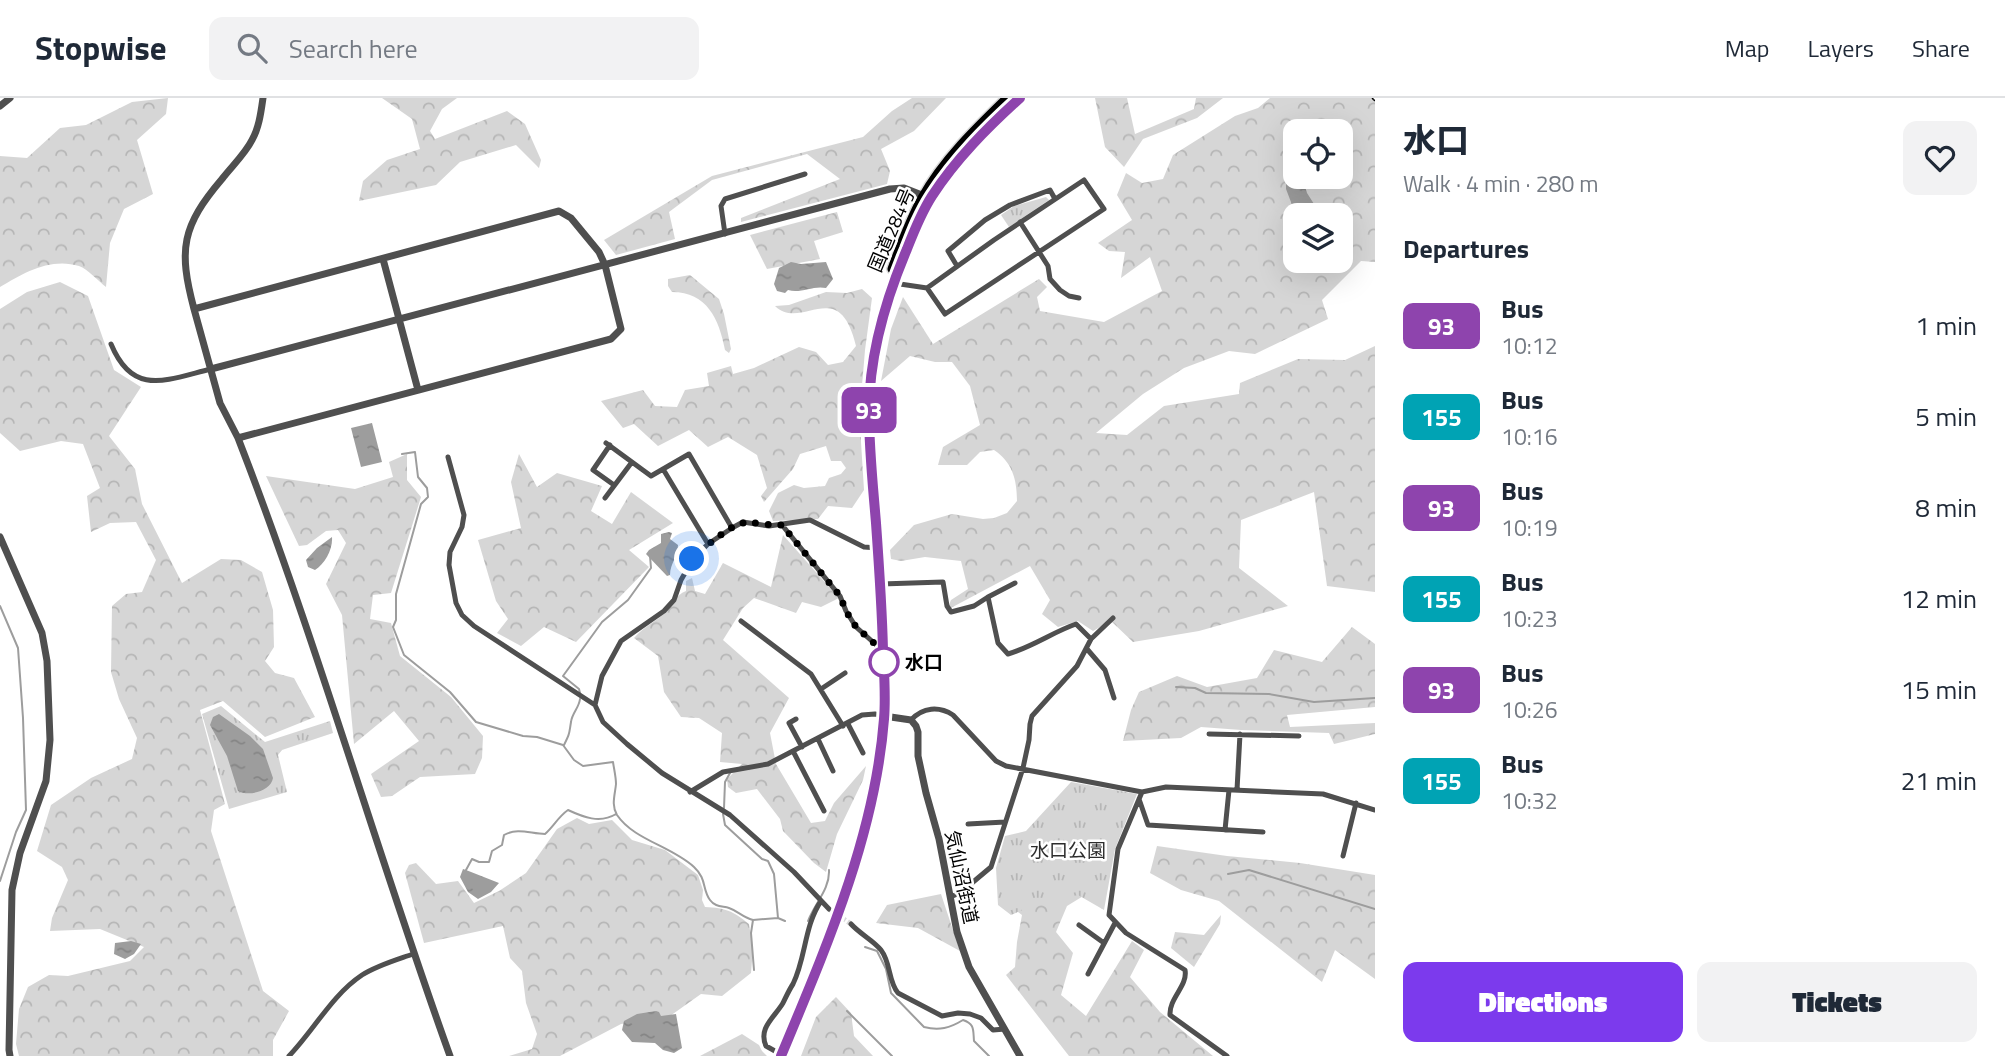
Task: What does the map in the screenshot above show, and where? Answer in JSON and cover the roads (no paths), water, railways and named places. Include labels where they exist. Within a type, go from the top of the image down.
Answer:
[{"type":"highway","name":"国道284号","points":[[874,362],[873,344],[879,306],[902,242],[958,149],[1007,98]]},
{"type":"highway","name":"国道284号","points":[[782,1056],[844,896],[867,822],[880,762],[884,716],[881,584],[869,411],[884,307],[927,197],[982,134],[1020,98]]},
{"type":"street","points":[[0,106],[10,98]]},
{"type":"street","points":[[263,98],[253,138],[192,220],[185,258],[186,280],[220,403],[238,438],[309,633],[413,954],[450,1056]]},
{"type":"street","points":[[725,234],[721,206],[725,199],[805,174]]},
{"type":"street","points":[[893,280],[900,284],[927,288],[1084,180],[1104,209],[945,314],[927,288]]},
{"type":"street","points":[[111,344],[119,362],[133,374],[149,381],[170,379],[890,189],[904,188],[927,197]]},
{"type":"street","points":[[957,266],[948,251],[985,220],[1010,205],[1050,190],[1055,198]]},
{"type":"street","points":[[194,309],[559,211],[572,218],[599,252],[605,265],[621,329],[611,339],[238,438]]},
{"type":"street","points":[[1020,222],[1048,266],[1049,279],[1069,296],[1079,298]]},
{"type":"street","points":[[383,259],[418,390]]},
{"type":"street","points":[[614,485],[593,470],[608,444],[651,477],[689,454],[732,528]]},
{"type":"street","points":[[448,457],[464,515],[450,552],[449,565],[456,603],[463,615],[474,626],[595,705],[603,722],[627,744],[662,773],[738,822],[794,872],[829,909]]},
{"type":"street","points":[[605,498],[632,462]]},
{"type":"street","points":[[663,469],[708,544]]},
{"type":"street","points":[[595,705],[602,676],[621,641],[664,611],[674,600],[692,559],[732,528],[743,523],[769,526],[810,520],[864,547],[878,548]]},
{"type":"street","points":[[782,525],[840,596],[856,627],[883,651]]},
{"type":"street","points":[[0,537],[42,633],[47,661],[50,740],[46,780],[20,853],[12,890],[10,1056]]},
{"type":"street","points":[[881,584],[943,582],[947,606],[951,612],[974,606],[1015,583]]},
{"type":"street","points":[[988,597],[998,643],[1008,654],[1076,624],[1091,639]]},
{"type":"street","points":[[950,897],[960,893],[990,867],[1023,768],[1032,716],[1077,666],[1091,639],[1113,618]]},
{"type":"street","points":[[741,621],[811,674],[863,753]]},
{"type":"street","points":[[1087,649],[1105,670],[1114,698]]},
{"type":"street","points":[[821,689],[845,673]]},
{"type":"street","points":[[690,792],[723,772],[768,764],[862,715],[875,714],[911,720],[929,709],[945,710],[953,715],[996,761],[1006,765],[1142,792],[1166,787],[1324,794],[1375,810]]},
{"type":"street","points":[[796,719],[789,723],[802,747]]},
{"type":"street","name":"気仙沼街道","points":[[911,720],[918,732],[919,756],[926,793],[939,839],[962,951],[1020,1056]]},
{"type":"street","points":[[1209,734],[1299,736]]},
{"type":"street","points":[[1237,790],[1240,734]]},
{"type":"street","points":[[818,739],[833,771]]},
{"type":"street","points":[[793,751],[824,811]]},
{"type":"street","points":[[1225,830],[1228,790]]},
{"type":"street","points":[[1142,792],[1118,849],[1108,911],[1115,923],[1126,933],[1185,970],[1186,976],[1170,1005],[1170,1015],[1227,1056]]},
{"type":"street","points":[[1139,799],[1148,825],[1263,832]]},
{"type":"street","points":[[1343,856],[1356,803]]},
{"type":"street","points":[[968,824],[1005,822]]},
{"type":"street","points":[[782,1056],[765,1046],[763,1033],[800,971],[811,921],[821,901]]},
{"type":"street","points":[[1088,974],[1115,923]]},
{"type":"street","points":[[851,924],[881,950],[898,993],[942,1016],[970,1014],[981,1018],[993,1030],[1004,1029]]},
{"type":"street","points":[[1079,925],[1104,943]]},
{"type":"street","points":[[289,1056],[337,997],[356,980],[378,966],[413,954]]},
{"type":"water","points":[[1286,189],[1306,189],[1313,203],[1291,203]]},
{"type":"water","points":[[791,262],[826,262],[833,279],[826,288],[788,290],[785,293],[777,291],[774,284],[779,268]]},
{"type":"water","points":[[372,423],[382,462],[361,467],[351,428]]},
{"type":"water","points":[[672,533],[670,539],[678,545],[670,575],[667,576],[646,554],[661,543],[661,534]]},
{"type":"water","points":[[332,537],[330,551],[322,564],[315,570],[308,567],[306,560]]},
{"type":"water","points":[[219,714],[263,749],[273,778],[268,786],[259,792],[238,791],[227,756],[210,725],[213,717]]},
{"type":"water","points":[[463,869],[499,883],[491,892],[478,899],[468,892],[460,877]]},
{"type":"water","points":[[131,941],[141,944],[134,954],[125,959],[114,954],[115,943]]},
{"type":"water","points":[[656,1011],[661,1016],[676,1014],[682,1048],[674,1053],[663,1050],[655,1043],[632,1042],[622,1030],[624,1021],[637,1014]]},
{"type":"waterway","points":[[402,454],[415,452],[418,477],[427,488],[428,497],[421,504],[396,594],[396,620],[393,627],[404,655],[450,692],[476,722],[563,745],[574,760],[583,766],[613,762],[616,784],[614,807],[624,824],[694,867],[714,904],[732,909],[753,920]]},
{"type":"waterway","points":[[580,693],[579,689],[563,676],[602,622],[628,600],[651,568],[650,556]]},
{"type":"waterway","points":[[0,606],[18,648],[26,810],[0,881]]},
{"type":"waterway","points":[[1176,687],[1195,688],[1206,693],[1269,694],[1314,702],[1375,698]]},
{"type":"waterway","points":[[564,745],[580,699]]},
{"type":"waterway","points":[[724,808],[725,782],[730,773]]},
{"type":"waterway","points":[[466,870],[472,859],[489,862],[492,851],[502,845],[504,835],[519,831],[545,834],[568,810],[598,819],[616,814]]},
{"type":"waterway","points":[[723,814],[725,825],[762,859],[768,861],[774,874],[778,918]]},
{"type":"waterway","points":[[808,921],[825,890],[829,870]]},
{"type":"waterway","points":[[1228,874],[1249,870],[1375,909]]},
{"type":"waterway","points":[[754,970],[751,933],[753,920],[778,918],[785,921]]},
{"type":"waterway","points":[[865,947],[877,951],[886,969],[891,993],[924,1027],[940,1029],[963,1020],[970,1023],[974,1041],[989,1056]]},
{"type":"waterway","points":[[847,1011],[892,1056]]},
{"type":"tunnel","points":[[829,909],[851,924]]},
{"type":"place","name":"水口","points":[[884,662]]},
{"type":"park label","name":"水口公園","points":[[1068,850]]}]
